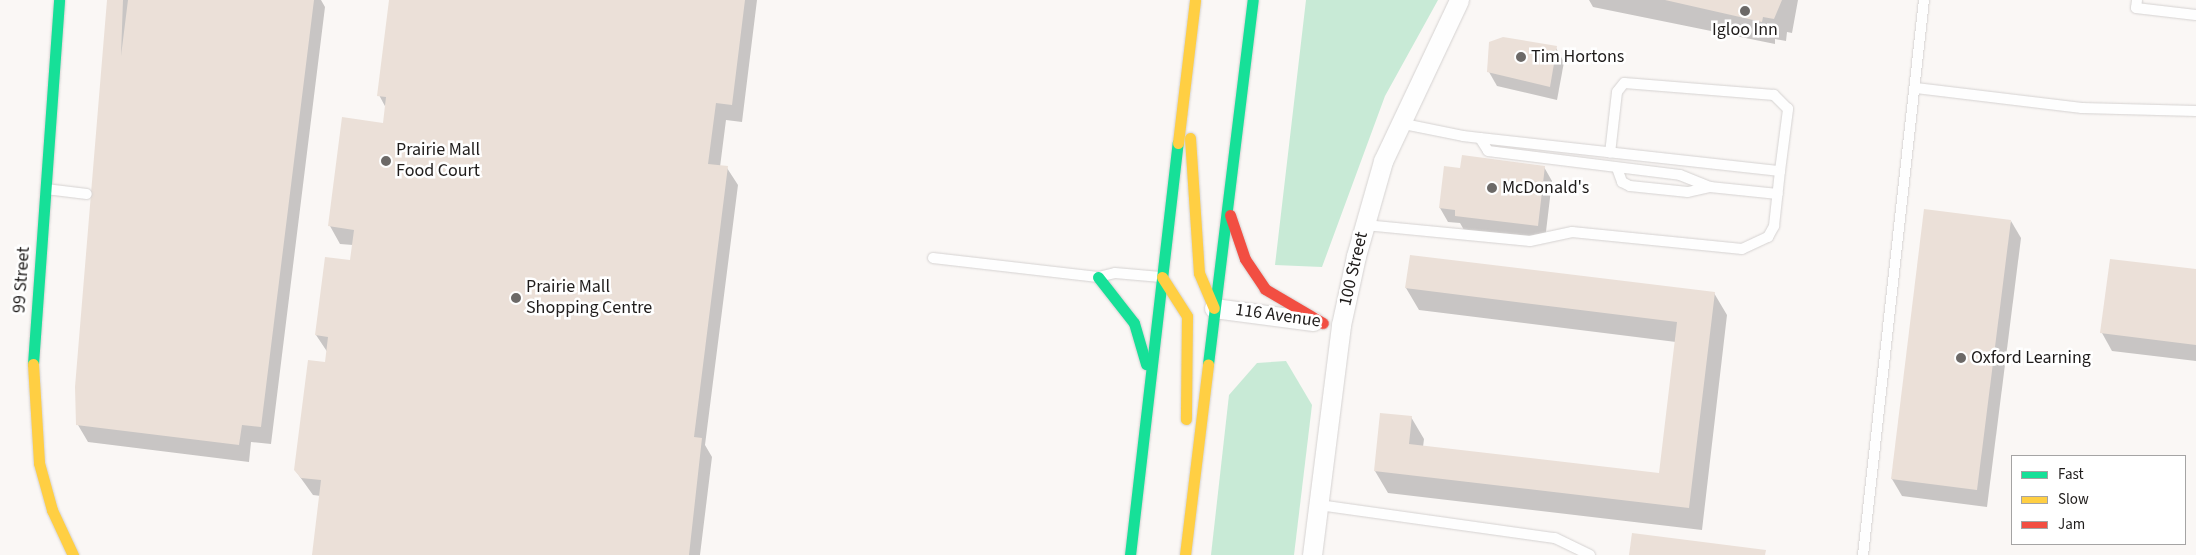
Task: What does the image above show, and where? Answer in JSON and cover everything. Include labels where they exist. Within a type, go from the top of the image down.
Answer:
[{"type":"main road","name":"99 Street","points":[[59,0],[32,383],[39,463],[52,510],[73,555]]},
{"type":"main road","points":[[1130,555],[1194,0]]},
{"type":"main road","points":[[1185,555],[1253,0]]},
{"type":"main road","points":[[1186,74],[1199,273],[1214,308]]},
{"type":"main road","points":[[1228,209],[1245,259],[1265,289],[1332,324]]},
{"type":"main road","points":[[1162,277],[1180,303],[1188,328],[1187,535]]},
{"type":"main road","points":[[1098,278],[1140,335],[1150,381]]},
{"type":"street","name":"100 Street","points":[[1312,555],[1319,505],[1332,324],[1398,123],[1459,0]]},
{"type":"street","name":"116 Avenue","points":[[1214,308],[1332,324]]},
{"type":"lane","points":[[1864,555],[1916,88],[1924,0]]},
{"type":"lane","points":[[2137,0],[2136,8],[2196,15]]},
{"type":"lane","points":[[1365,225],[1530,241],[1572,232],[1742,250],[1768,237],[1774,226],[1788,109],[1774,95],[1624,84],[1617,92],[1610,153]]},
{"type":"lane","points":[[1916,88],[2082,108],[2196,111]]},
{"type":"lane","points":[[1398,123],[1480,138],[1780,172]]},
{"type":"lane","points":[[1480,138],[1488,151],[1680,175],[1710,186],[1778,194]]},
{"type":"lane","points":[[1617,168],[1622,182],[1630,186],[1688,192],[1710,186]]},
{"type":"lane","points":[[45,189],[87,194]]},
{"type":"lane","points":[[933,258],[1098,278],[1115,273],[1162,277]]},
{"type":"lane","points":[[1319,505],[1555,538],[1590,555]]},
{"type":"green space","points":[[1306,0],[1438,0],[1385,96],[1322,267],[1275,265]]},
{"type":"green space","points":[[1286,361],[1312,405],[1294,555],[1211,555],[1229,395],[1257,363]]},
{"type":"building","points":[[107,0],[123,0],[121,56],[128,0],[314,0],[261,427],[242,425],[239,445],[76,425],[75,387]]},
{"type":"building","name":"Prairie Mall Shopping Centre","points":[[389,0],[745,0],[732,105],[716,103],[708,164],[728,166],[694,437],[702,438],[689,555],[312,555],[321,480],[301,478],[294,470],[308,360],[325,362],[328,337],[315,335],[325,257],[350,260],[354,230],[328,226],[342,117],[383,123],[386,97],[377,96]]},
{"type":"building","name":"Igloo Inn","points":[[1665,0],[1782,0],[1774,19],[1763,17],[1762,22]]},
{"type":"building","name":"Tim Hortons","points":[[1503,37],[1557,46],[1550,87],[1487,72],[1489,42]]},
{"type":"building","name":"McDonald's","points":[[1462,155],[1545,166],[1538,226],[1455,216],[1455,210],[1439,208],[1444,166],[1460,168]]},
{"type":"building","points":[[1924,209],[2011,220],[1977,490],[1891,479]]},
{"type":"building","points":[[1410,255],[1715,292],[1689,508],[1374,471],[1380,413],[1412,416],[1409,444],[1659,473],[1677,322],[1405,288]]},
{"type":"building","points":[[2110,259],[2196,269],[2196,345],[2100,333]]},
{"type":"building","points":[[1632,533],[1766,550],[1765,555],[1629,555]]},
{"type":"traffic: fast","points":[[33,364],[59,0]]},
{"type":"traffic: fast","points":[[1208,364],[1253,0]]},
{"type":"traffic: fast","points":[[1130,555],[1178,143]]},
{"type":"traffic: fast","points":[[1098,277],[1134,323],[1146,364]]},
{"type":"traffic: slow","points":[[1178,143],[1195,0]]},
{"type":"traffic: slow","points":[[1190,138],[1199,273],[1214,308]]},
{"type":"traffic: slow","points":[[1162,277],[1187,316],[1186,419]]},
{"type":"traffic: slow","points":[[33,364],[39,463],[52,510],[73,555]]},
{"type":"traffic: slow","points":[[1185,555],[1208,364]]},
{"type":"traffic: jam","points":[[1230,215],[1245,259],[1265,289],[1323,323]]},
{"type":"place","name":"Igloo Inn","points":[[1745,11]]},
{"type":"place","name":"Tim Hortons","points":[[1521,57]]},
{"type":"place","name":"Prairie Mall Food Court","points":[[386,161]]},
{"type":"place","name":"McDonald's","points":[[1492,188]]},
{"type":"place","name":"Prairie Mall Shopping Centre","points":[[516,298]]},
{"type":"place","name":"Oxford Learning","points":[[1961,358]]}]
